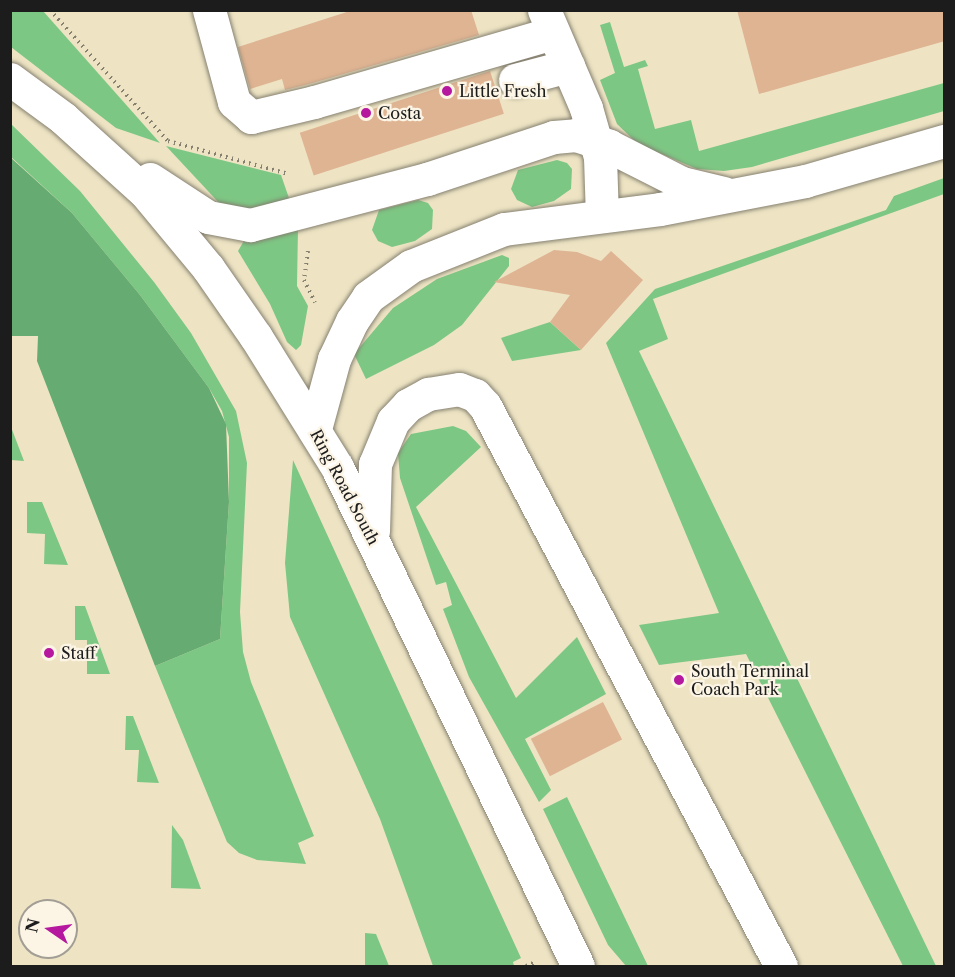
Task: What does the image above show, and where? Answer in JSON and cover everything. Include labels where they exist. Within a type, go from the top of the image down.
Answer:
[{"type":"street","points":[[208,10],[234,102],[251,117],[304,105],[549,22],[595,140],[603,172],[602,216]]},
{"type":"street","points":[[515,80],[568,66]]},
{"type":"street","name":"Ring Road South","points":[[10,79],[63,118],[133,180],[182,235],[256,337],[315,429],[375,544],[578,966]]},
{"type":"street","points":[[63,118],[190,207],[217,221],[242,226],[427,179],[555,137],[576,135],[595,140],[682,183],[735,195]]},
{"type":"street","points":[[315,429],[334,359],[368,297],[388,280],[443,252],[504,229],[735,195],[805,181],[945,141]]},
{"type":"street","points":[[375,544],[372,503],[375,464],[393,421],[408,405],[428,394],[459,389],[475,395],[491,417],[781,966]]},
{"type":"green space","points":[[11,10],[43,11],[160,143],[116,128],[11,47]]},
{"type":"green space","points":[[610,22],[624,67],[645,60],[648,66],[638,69],[655,129],[691,120],[699,151],[944,83],[944,111],[752,167],[724,171],[697,169],[638,144],[617,124],[600,80],[615,73],[600,25]]},
{"type":"green space","points":[[11,124],[80,191],[154,282],[191,333],[236,411],[247,463],[240,612],[243,652],[251,682],[314,836],[298,843],[306,864],[257,860],[239,853],[227,842],[155,666],[220,639],[229,502],[229,437],[222,411],[209,388],[140,295],[72,213],[11,157]]},
{"type":"green space","points":[[166,146],[281,175],[290,201],[250,210],[221,205]]},
{"type":"green space","points":[[10,157],[72,213],[140,295],[209,388],[226,424],[229,502],[220,639],[155,666],[37,361],[38,336],[11,336]]},
{"type":"green space","points":[[557,160],[567,163],[572,169],[571,189],[554,201],[532,207],[517,200],[511,189],[518,170]]},
{"type":"green space","points":[[944,178],[944,194],[653,299],[668,339],[639,351],[936,966],[903,966],[746,654],[659,665],[639,625],[719,613],[606,343],[655,289],[886,210],[894,196]]},
{"type":"green space","points":[[418,200],[428,203],[433,210],[432,229],[415,241],[392,247],[378,241],[372,230],[379,210]]},
{"type":"green space","points":[[298,229],[297,286],[308,306],[301,345],[296,350],[287,342],[270,304],[238,251],[245,239]]},
{"type":"green space","points":[[502,255],[509,258],[509,266],[462,325],[434,345],[366,379],[354,354],[393,308],[437,279]]},
{"type":"green space","points":[[550,322],[581,350],[512,361],[501,338]]},
{"type":"green space","points":[[453,426],[466,431],[481,447],[416,507],[516,698],[577,637],[606,694],[525,739],[551,790],[539,802],[469,677],[443,609],[452,605],[446,582],[436,585],[400,478],[398,453],[411,434]]},
{"type":"green space","points":[[11,427],[24,461],[11,460]]},
{"type":"green space","points":[[293,460],[521,958],[513,962],[514,966],[433,966],[380,819],[290,617],[285,563]]},
{"type":"green space","points":[[27,502],[42,502],[68,565],[44,564],[45,534],[27,533]]},
{"type":"green space","points":[[75,606],[85,606],[110,674],[87,674],[87,640],[75,640]]},
{"type":"green space","points":[[126,716],[133,716],[159,783],[137,782],[139,750],[125,750]]},
{"type":"green space","points":[[567,797],[648,966],[626,966],[608,945],[543,809]]},
{"type":"green space","points":[[172,825],[183,840],[201,889],[171,888]]},
{"type":"green space","points":[[365,933],[376,934],[389,966],[365,965]]},
{"type":"building","points":[[353,10],[471,10],[479,35],[285,90],[282,79],[250,89],[238,47]]},
{"type":"building","points":[[737,10],[945,10],[945,41],[759,94]]},
{"type":"building","points":[[490,71],[504,114],[314,176],[300,133]]},
{"type":"building","points":[[554,250],[577,252],[601,261],[611,251],[643,280],[581,350],[550,322],[570,295],[494,282]]},
{"type":"building","points":[[603,702],[622,739],[550,776],[531,739]]},
{"type":"place","name":"Little Fresh","points":[[447,91]]},
{"type":"place","name":"Costa","points":[[366,113]]},
{"type":"place","name":"Staff","points":[[49,653]]},
{"type":"place","name":"South Terminal Coach Park","points":[[679,680]]}]
